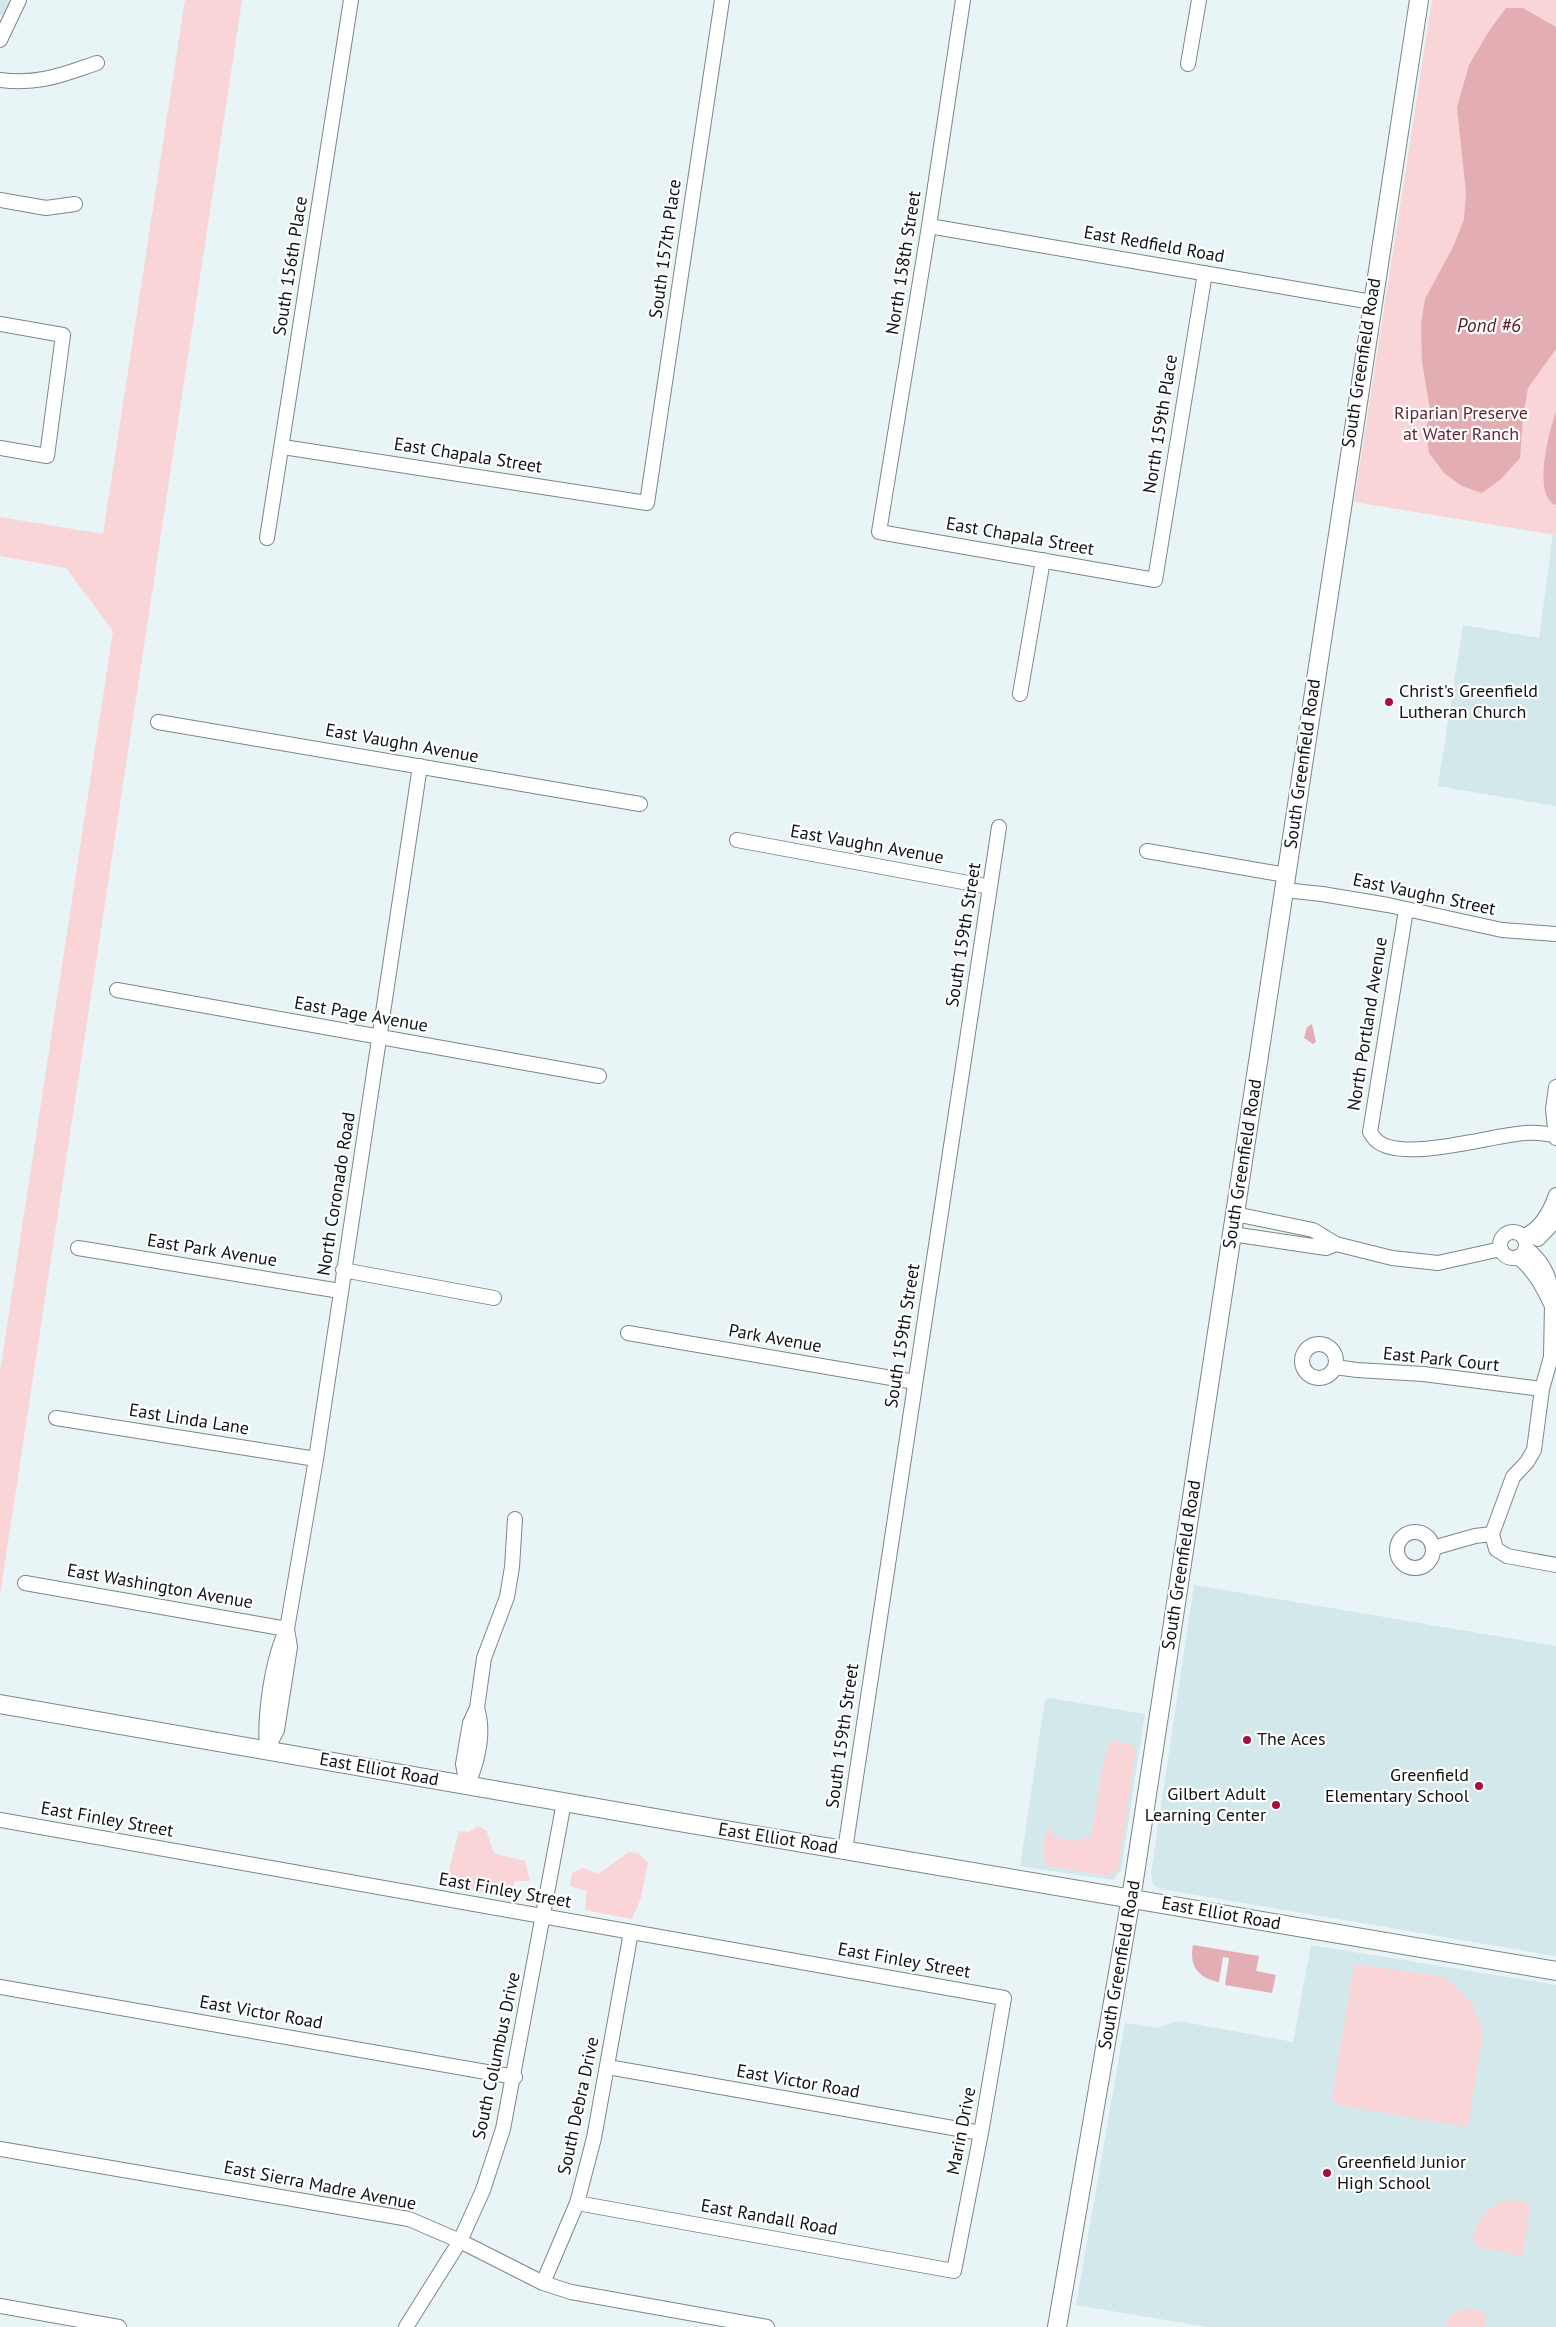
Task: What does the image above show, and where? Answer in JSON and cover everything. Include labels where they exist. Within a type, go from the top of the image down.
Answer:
[{"type":"main road","name":"South Greenfield Road","points":[[1057,2327],[1131,1899],[1419,0]]},
{"type":"main road","name":"East Elliot Road","points":[[0,1704],[467,1786],[1556,1971]]},
{"type":"street","points":[[0,40],[19,0]]},
{"type":"street","name":"South 156th Place","points":[[267,538],[283,446],[351,0]]},
{"type":"street","name":"South 157th Place","points":[[647,503],[722,0]]},
{"type":"street","name":"North 158th Street","points":[[879,532],[929,226],[963,0]]},
{"type":"street","points":[[1188,64],[1199,0]]},
{"type":"street","points":[[0,80],[24,83],[54,78],[98,63]]},
{"type":"street","points":[[0,200],[46,208],[75,204]]},
{"type":"street","name":"East Redfield Road","points":[[929,226],[1372,302]]},
{"type":"street","name":"North 159th Place","points":[[1155,580],[1205,273]]},
{"type":"street","points":[[0,324],[63,335],[47,456],[0,448]]},
{"type":"street","name":"East Chapala Street","points":[[283,446],[647,503]]},
{"type":"street","name":"East Chapala Street","points":[[879,532],[1155,580]]},
{"type":"street","points":[[1020,694],[1043,560]]},
{"type":"street","name":"East Vaughn Avenue","points":[[158,722],[640,804]]},
{"type":"street","name":"North Coronado Road","points":[[267,1750],[277,1730],[290,1647],[287,1629],[316,1459],[420,766]]},
{"type":"street","name":"South 159th Street","points":[[845,1850],[999,827]]},
{"type":"street","name":"East Vaughn Avenue","points":[[737,840],[990,887]]},
{"type":"street","name":"East Vaughn Street","points":[[1147,851],[1285,883],[1322,894],[1502,930],[1556,934]]},
{"type":"street","name":"North Portland Avenue","points":[[1406,910],[1370,1132],[1377,1142],[1388,1146],[1410,1149],[1445,1148],[1526,1133],[1556,1136]]},
{"type":"street","name":"East Page Avenue","points":[[117,990],[599,1076]]},
{"type":"street","points":[[1556,1087],[1552,1109],[1556,1136]]},
{"type":"street","points":[[1523,1247],[1549,1213],[1556,1195]]},
{"type":"street","points":[[1235,1214],[1314,1230],[1336,1244],[1392,1258],[1438,1263],[1501,1249]]},
{"type":"street","points":[[1556,1220],[1537,1240],[1523,1247],[1506,1256],[1501,1249],[1501,1240],[1507,1234],[1516,1232],[1523,1247],[1533,1272],[1552,1306],[1553,1357],[1542,1389],[1534,1450],[1527,1462],[1513,1477],[1492,1534],[1496,1549],[1507,1556],[1556,1565]]},
{"type":"street","points":[[1286,1242],[1289,1225]]},
{"type":"street","points":[[1232,1234],[1326,1248],[1336,1244]]},
{"type":"street","name":"East Park Avenue","points":[[78,1248],[340,1291]]},
{"type":"street","points":[[343,1270],[494,1298]]},
{"type":"street","name":"Park Avenue","points":[[628,1332],[915,1382]]},
{"type":"street","name":"East Park Court","points":[[1335,1367],[1423,1374],[1542,1389]]},
{"type":"street","name":"East Linda Lane","points":[[56,1418],[316,1459]]},
{"type":"street","points":[[467,1786],[463,1764],[470,1723],[477,1708],[484,1658],[507,1597],[512,1567],[515,1519]]},
{"type":"street","points":[[1433,1548],[1475,1536],[1492,1534]]},
{"type":"street","name":"East Washington Avenue","points":[[25,1583],[287,1629]]},
{"type":"street","name":"South Columbus Drive","points":[[406,2327],[460,2241],[489,2173],[503,2129],[515,2077],[564,1802]]},
{"type":"street","name":"East Finley Street","points":[[0,1820],[1004,1998]]},
{"type":"street","name":"South Debra Drive","points":[[543,2282],[578,2203],[594,2138],[608,2067],[630,1932]]},
{"type":"street","name":"East Victor Road","points":[[0,1987],[515,2077]]},
{"type":"street","name":"Marin Drive","points":[[954,2271],[981,2133],[1004,1998]]},
{"type":"street","name":"East Victor Road","points":[[608,2067],[981,2133]]},
{"type":"street","name":"East Sierra Madre Avenue","points":[[0,2149],[409,2219],[460,2241],[543,2282],[571,2292],[767,2327]]},
{"type":"street","name":"East Randall Road","points":[[578,2203],[954,2271]]},
{"type":"street","points":[[0,2306],[119,2327]]},
{"type":"shaded area","points":[[0,0],[11,0],[3,15],[0,15]]},
{"type":"shaded area","points":[[1553,534],[1556,535],[1556,806],[1438,786],[1463,625],[1539,638]]},
{"type":"shaded area","points":[[1194,1585],[1556,1646],[1556,1956],[1161,1889],[1153,1885],[1151,1873]]},
{"type":"shaded area","points":[[1050,1698],[1145,1714],[1121,1870],[1113,1880],[1020,1866],[1045,1700]]},
{"type":"shaded area","name":"Greenfield Junior High School","points":[[1311,1945],[1556,1985],[1556,2327],[1208,2327],[1076,2305],[1125,2023],[1157,2028],[1178,2021],[1293,2042]]},
{"type":"green space","points":[[185,0],[242,0],[0,1595],[0,1372],[113,631],[66,568],[0,556],[0,517],[103,534]]},
{"type":"green space","name":"Riparian Preserve at Water Ranch","points":[[1432,0],[1556,0],[1556,535],[1354,502]]},
{"type":"green space","points":[[1109,1740],[1131,1744],[1136,1750],[1118,1870],[1110,1876],[1049,1866],[1044,1861],[1044,1843],[1047,1829],[1053,1830],[1053,1837],[1083,1841],[1084,1836],[1091,1837],[1104,1757],[1106,1757]]},
{"type":"green space","points":[[478,1826],[486,1830],[494,1853],[525,1861],[530,1881],[515,1881],[509,1897],[445,1885],[459,1831],[469,1832]]},
{"type":"green space","points":[[629,1852],[638,1853],[648,1862],[641,1898],[632,1919],[585,1910],[587,1891],[570,1886],[572,1873],[583,1868],[598,1874]]},
{"type":"green space","points":[[1354,1964],[1441,1976],[1454,1985],[1472,2003],[1483,2031],[1468,2127],[1338,2105],[1332,2098]]},
{"type":"green space","points":[[1506,2200],[1526,2202],[1530,2205],[1523,2256],[1479,2247],[1473,2239],[1483,2215],[1493,2206]]},
{"type":"green space","points":[[1464,2308],[1486,2312],[1485,2327],[1445,2327],[1452,2315]]},
{"type":"water","name":"Pond #6","points":[[1506,8],[1523,8],[1556,27],[1556,349],[1528,388],[1523,416],[1520,458],[1500,480],[1482,493],[1462,486],[1444,473],[1429,453],[1426,430],[1430,410],[1422,361],[1421,324],[1425,299],[1454,245],[1464,219],[1466,193],[1457,107],[1469,65],[1489,31]]},
{"type":"water","points":[[1556,412],[1556,505],[1549,499],[1545,489],[1544,462]]},
{"type":"water","points":[[1312,1024],[1316,1042],[1313,1044],[1304,1038],[1307,1027]]},
{"type":"water","points":[[1193,1945],[1259,1956],[1256,1971],[1276,1975],[1272,1993],[1225,1985],[1229,1958],[1223,1957],[1219,1982],[1200,1974],[1192,1959]]},
{"type":"place","name":"Christ's Greenfield Lutheran Church","points":[[1389,702]]},
{"type":"place","name":"The Aces","points":[[1247,1740]]},
{"type":"place","name":"Greenfield Elementary School","points":[[1479,1786]]},
{"type":"place","name":"Gilbert Adult Learning Center","points":[[1276,1805]]},
{"type":"place","name":"Greenfield Junior High School","points":[[1327,2173]]}]
